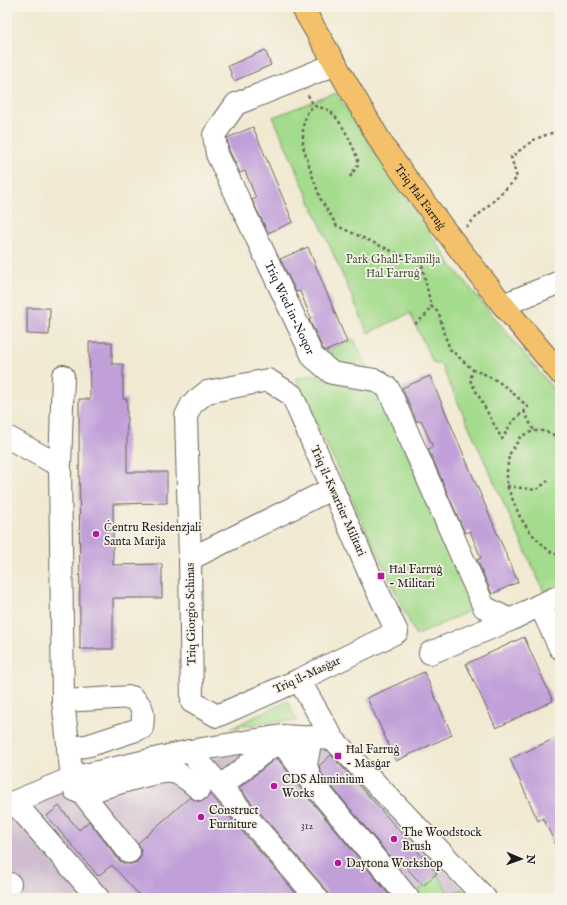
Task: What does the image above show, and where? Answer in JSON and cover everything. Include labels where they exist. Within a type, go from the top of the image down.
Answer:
[{"type":"main road","name":"Triq Ħal Farruġ","points":[[302,7],[385,149],[503,305],[560,373]]},
{"type":"street","name":"Triq Wied in-Noqor","points":[[336,64],[236,104],[214,134],[218,154],[313,356],[332,373],[375,380],[388,388],[484,607],[510,620]]},
{"type":"street","points":[[503,305],[560,282]]},
{"type":"street","points":[[63,376],[60,466],[62,701],[68,749],[77,786],[107,825],[132,849]]},
{"type":"street","name":"Triq il-Kwartier Militari","points":[[192,404],[207,392],[268,380],[292,395],[370,575],[397,632]]},
{"type":"street","name":"Triq Giorgio Schinas","points":[[192,404],[186,416],[192,702],[217,716]]},
{"type":"street","points":[[7,437],[60,466]]},
{"type":"street","points":[[190,559],[333,488]]},
{"type":"street","points":[[430,653],[510,620],[560,596]]},
{"type":"street","points":[[540,605],[560,648]]},
{"type":"street","name":"Triq il-Masġar","points":[[217,716],[299,680],[397,632]]},
{"type":"street","points":[[299,680],[333,739],[485,898]]},
{"type":"street","points":[[62,701],[132,698],[140,704],[143,716],[142,728],[68,749]]},
{"type":"street","points":[[98,898],[11,805],[190,751],[282,736],[333,739]]},
{"type":"street","points":[[311,737],[306,765],[311,781]]},
{"type":"street","points":[[221,786],[273,745],[285,747],[403,895]]},
{"type":"street","points":[[190,751],[317,898]]},
{"type":"street","points":[[77,786],[175,772],[189,780],[199,789]]},
{"type":"path","points":[[350,176],[360,162],[354,150],[341,126],[330,111],[314,106],[308,111],[303,126],[303,146],[321,200],[337,226],[422,265],[431,306],[439,313],[443,331],[450,349],[473,370],[484,373],[500,382],[528,407],[512,422],[502,439],[470,380],[473,370]]},
{"type":"path","points":[[452,239],[516,178],[511,157],[536,139],[560,130]]},
{"type":"path","points":[[415,324],[425,316],[431,306]]},
{"type":"path","points":[[524,411],[534,431]]},
{"type":"path","points":[[560,438],[545,431],[534,431],[521,436],[510,455],[507,471],[507,486],[520,517],[531,534],[549,551],[560,556]]},
{"type":"path","points":[[507,486],[536,490],[548,481]]},
{"type":"shaded area","points":[[325,737],[471,898],[7,898],[7,797]]},
{"type":"green space","name":"Park Għall-Familja Ħal Farruġ","points":[[336,93],[453,267],[560,397],[560,587],[545,594],[441,365],[433,363],[410,313],[368,333],[273,117]]},
{"type":"green space","points":[[354,339],[369,373],[342,372],[319,355]]},
{"type":"green space","points":[[314,374],[345,385],[369,386],[381,393],[475,608],[416,636],[296,379]]},
{"type":"green space","points":[[288,701],[297,721],[283,721],[231,728]]},
{"type":"green space","points":[[437,873],[449,894],[463,889],[471,898],[412,898]]},
{"type":"building","points":[[265,50],[271,65],[234,81],[228,66]]},
{"type":"building","points":[[253,127],[293,222],[268,233],[252,200],[256,198],[245,171],[240,173],[229,150],[227,138]]},
{"type":"building","points":[[308,247],[347,342],[326,351],[323,349],[309,319],[311,318],[300,291],[296,292],[280,259]]},
{"type":"building","points":[[27,308],[50,308],[49,335],[27,334]]},
{"type":"building","name":"Ċentru Residenzjali Santa Marija","points":[[89,342],[112,342],[112,364],[123,364],[123,399],[127,399],[127,472],[167,472],[167,503],[113,504],[113,565],[162,564],[162,598],[113,598],[113,649],[80,649],[79,399],[90,399]]},
{"type":"building","points":[[430,376],[518,582],[492,594],[477,560],[481,558],[470,531],[465,533],[428,449],[433,447],[421,420],[417,422],[402,388]]},
{"type":"building","points":[[524,637],[553,701],[496,728],[466,664]]},
{"type":"building","points":[[424,672],[452,735],[396,761],[367,698]]},
{"type":"building","points":[[560,736],[560,854],[543,818],[538,821],[510,759]]},
{"type":"building","name":"The Woodstock Brush","points":[[331,755],[437,873],[423,886],[397,857],[397,865],[322,775],[319,766]]},
{"type":"building","points":[[276,758],[392,898],[329,898],[326,890],[239,788]]},
{"type":"building","name":"Construct Furniture","points":[[210,794],[300,898],[142,898],[112,865],[98,876],[47,816],[59,806],[79,830],[89,821],[119,860],[130,864],[137,862],[141,856],[141,850],[138,843],[190,797],[196,801],[203,801]]},
{"type":"place","name":"Ċentru Residenzjali Santa Marija","points":[[96,534]]},
{"type":"place","name":"Ħal Farruġ - Militari","points":[[381,576]]},
{"type":"place","name":"Ħal Farruġ - Masġar","points":[[338,756]]},
{"type":"place","name":"CDS Aluminium Works","points":[[274,786]]},
{"type":"place","name":"Construct Furniture","points":[[201,817]]},
{"type":"place","name":"The Woodstock Brush","points":[[394,839]]},
{"type":"place","name":"Daytona Workshop","points":[[338,863]]}]
